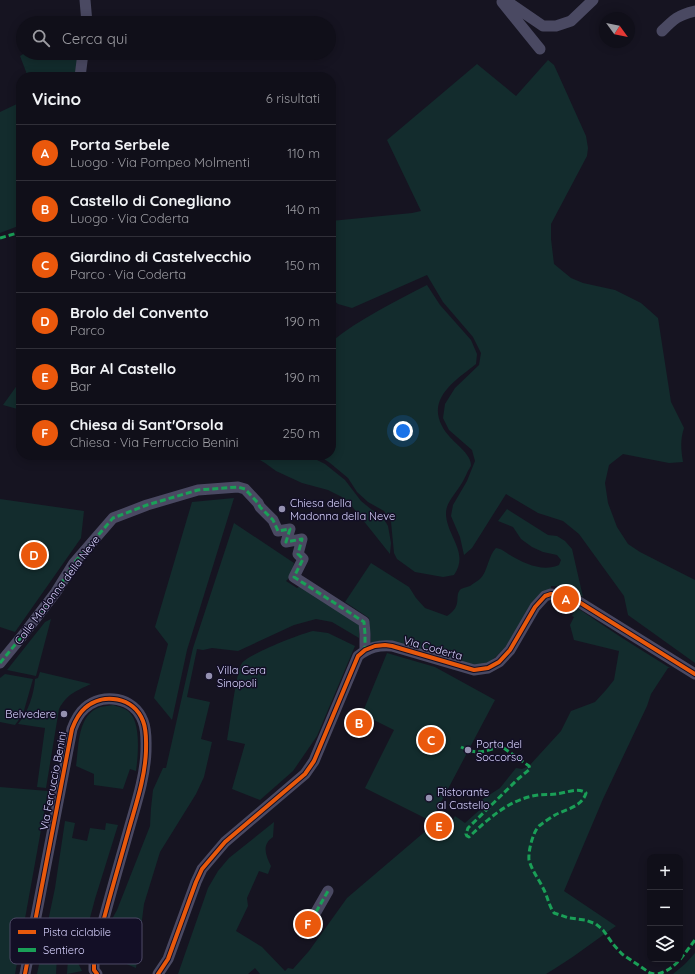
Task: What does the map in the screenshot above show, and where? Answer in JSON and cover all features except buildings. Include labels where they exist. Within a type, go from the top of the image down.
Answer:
[{"type":"street","points":[[85,0],[86,16]]},
{"type":"street","points":[[500,0],[540,49]]},
{"type":"street","points":[[505,0],[543,26],[556,26],[571,21],[593,0]]},
{"type":"street","points":[[662,31],[670,22],[682,14],[695,11]]},
{"type":"street","points":[[81,72],[82,60]]},
{"type":"street","name":"Calle Madonna della Neve","points":[[0,663],[56,592],[74,563],[113,518],[147,505],[198,490],[238,488],[245,489],[258,502],[260,507],[272,520],[278,531],[290,529],[286,542],[302,539],[298,554],[303,559],[294,577],[364,622],[366,634],[365,650]]},
{"type":"street","name":"Via Coderta","points":[[365,650],[375,646],[392,646],[474,670],[488,668],[499,662],[510,650],[536,608],[545,596],[551,594]]},
{"type":"street","points":[[579,602],[695,674]]},
{"type":"street","points":[[158,974],[168,959],[202,868],[225,842],[305,774],[314,761],[358,656],[365,650]]},
{"type":"street","name":"Via Ferruccio Benini","points":[[36,918],[72,729],[76,719],[85,708],[92,703],[108,698],[122,700],[139,713],[145,729],[146,754],[140,789],[105,918]]},
{"type":"street","points":[[316,912],[328,891]]},
{"type":"street","name":"Via Ferruccio Benini","points":[[25,974],[27,964]]},
{"type":"street","name":"Via Ferruccio Benini","points":[[94,964],[94,970],[97,974]]},
{"type":"green space","points":[[22,60],[78,60],[76,72],[26,72]]},
{"type":"green space","points":[[548,60],[554,65],[586,136],[588,148],[587,156],[551,224],[554,264],[571,278],[583,283],[615,290],[641,303],[658,318],[671,402],[684,428],[681,445],[683,462],[669,463],[623,454],[609,465],[605,483],[608,503],[617,527],[628,544],[640,552],[695,580],[695,663],[628,615],[624,596],[579,534],[563,521],[538,513],[506,494],[472,548],[464,555],[460,537],[451,516],[453,505],[467,481],[475,461],[472,450],[449,430],[443,418],[445,404],[455,388],[479,365],[481,353],[473,337],[443,302],[427,275],[352,308],[336,302],[336,221],[421,211],[387,140],[477,64],[516,96]]},
{"type":"green space","points":[[16,104],[16,227],[0,233],[0,112]]},
{"type":"green space","points":[[427,285],[440,305],[471,340],[477,354],[476,364],[452,383],[441,398],[438,407],[438,416],[442,426],[467,455],[471,465],[446,509],[447,521],[460,559],[454,575],[443,577],[415,572],[397,559],[394,553],[391,522],[384,511],[368,502],[357,492],[348,478],[326,460],[336,460],[336,338],[390,304]]},
{"type":"green space","points":[[16,387],[16,409],[3,405]]},
{"type":"green space","points":[[260,460],[317,460],[325,464],[345,480],[361,501],[382,516],[388,526],[391,543],[390,554],[351,505],[342,497],[328,490],[302,483],[276,471]]},
{"type":"green space","points":[[234,498],[187,650],[172,720],[154,698],[168,644],[155,627],[192,502]]},
{"type":"green space","points":[[0,499],[84,511],[81,538],[15,632],[0,627]]},
{"type":"green space","points":[[507,509],[548,535],[557,536],[565,541],[572,549],[583,597],[568,588],[551,586],[551,589],[509,642],[492,660],[483,665],[476,665],[371,643],[369,618],[345,602],[371,563],[409,587],[425,608],[447,616],[455,608],[461,589],[470,586],[483,576],[491,555],[496,548],[534,566],[547,568],[559,565],[561,560],[557,555],[543,552],[532,547],[521,539],[513,527],[498,521]]},
{"type":"green space","points":[[234,523],[294,563],[291,576],[286,581],[297,588],[301,586],[359,625],[359,638],[332,622],[316,619],[294,625],[238,651],[212,648],[203,650],[197,649],[187,697],[210,702],[201,739],[212,742],[204,777],[196,794],[160,852],[144,904],[142,920],[142,918],[113,918],[150,826],[153,790],[163,768],[166,768],[193,648]]},
{"type":"green space","points":[[576,607],[670,668],[668,668],[651,694],[647,706],[603,799],[564,891],[616,926],[573,957],[546,974],[260,974],[255,968],[248,974],[178,974],[208,888],[218,871],[229,858],[274,822],[273,837],[269,840],[266,847],[266,855],[271,866],[268,874],[259,871],[247,898],[248,906],[236,931],[262,947],[285,971],[288,968],[293,969],[309,951],[347,898],[428,829],[443,837],[455,816],[465,823],[483,807],[480,801],[500,788],[516,768],[522,769],[529,766],[561,731],[571,711],[595,702],[614,680],[619,651],[574,640],[570,625],[574,617],[572,616]]},
{"type":"green space","points":[[51,619],[36,676],[7,670],[45,622]]},
{"type":"green space","points":[[313,631],[328,633],[355,646],[317,736],[293,771],[260,800],[232,789],[245,744],[227,740],[235,688],[242,663],[264,650]]},
{"type":"green space","points":[[387,653],[435,667],[495,700],[431,821],[365,788],[394,730],[362,714]]},
{"type":"green space","points":[[40,672],[91,684],[69,696],[59,709],[46,788],[37,787],[45,728],[18,724],[28,709],[35,679],[38,678]]},
{"type":"green space","points":[[5,674],[33,679],[23,714],[15,725],[0,722],[0,678]]},
{"type":"green space","points":[[113,705],[130,713],[136,725],[137,732],[138,749],[136,771],[130,769],[123,789],[94,785],[94,774],[76,766],[80,732],[87,717],[92,711],[100,707]]},
{"type":"green space","points":[[0,787],[48,791],[25,918],[10,918],[10,964],[17,964],[15,974],[0,974]]},
{"type":"green space","points":[[65,821],[75,823],[72,838],[87,841],[90,828],[105,830],[106,823],[118,825],[90,918],[49,918],[55,888]]},
{"type":"green space","points":[[695,953],[695,974],[673,974],[685,964]]},
{"type":"green space","points":[[39,964],[57,964],[56,974],[37,974]]},
{"type":"green space","points":[[68,964],[78,964],[82,971],[67,974]]},
{"type":"green space","points":[[127,964],[136,964],[136,968]]},
{"type":"tunnel","points":[[551,594],[563,595],[579,602]]},
{"type":"marked path","points":[[0,238],[16,233]]},
{"type":"marked path","points":[[0,663],[56,592],[74,563],[113,518],[147,505],[198,490],[238,487],[245,489],[258,503],[273,520],[278,531],[290,529],[286,542],[302,539],[298,554],[303,559],[294,577],[364,622],[365,650]]},
{"type":"marked path","points":[[461,747],[467,750],[481,752],[501,746],[529,766],[530,769],[468,828],[466,834],[469,837],[500,810],[528,797],[576,790],[586,793],[584,798],[577,805],[555,815],[539,826],[530,847],[530,864],[554,913],[596,924],[603,930],[622,954],[650,973],[655,974]]},
{"type":"marked path","points":[[316,912],[328,891]]},
{"type":"marked path","points":[[658,974],[675,965],[695,940]]},
{"type":"cycle path","points":[[158,974],[168,959],[202,869],[225,842],[305,774],[314,761],[358,656],[365,650],[375,646],[392,646],[474,670],[488,668],[499,662],[510,650],[535,607],[545,596],[551,594],[563,595],[579,602],[695,674]]},
{"type":"cycle path","points":[[36,918],[72,729],[80,713],[85,708],[92,703],[109,699],[125,702],[139,713],[145,728],[146,751],[140,791],[104,918]]},
{"type":"cycle path","points":[[25,974],[27,964]]},
{"type":"cycle path","points":[[94,964],[94,970],[97,974]]},
{"type":"place","name":"Chiesa della Madonna della Neve","points":[[282,509]]},
{"type":"place","name":"Brolo del Convento","points":[[34,555]]},
{"type":"place","name":"Porta Serbele","points":[[566,599]]},
{"type":"place","name":"Villa Gera Sinopoli","points":[[209,676]]},
{"type":"place","name":"Belvedere","points":[[64,714]]},
{"type":"place","name":"Castello di Conegliano","points":[[359,723]]},
{"type":"place","name":"Giardino di Castelvecchio","points":[[431,740]]},
{"type":"place","name":"Porta del Soccorso","points":[[468,750]]},
{"type":"place","name":"Ristorante al Castello","points":[[429,798]]},
{"type":"place","name":"Bar Al Castello","points":[[439,826]]},
{"type":"place","name":"Chiesa di Sant'Orsola","points":[[308,924]]}]
